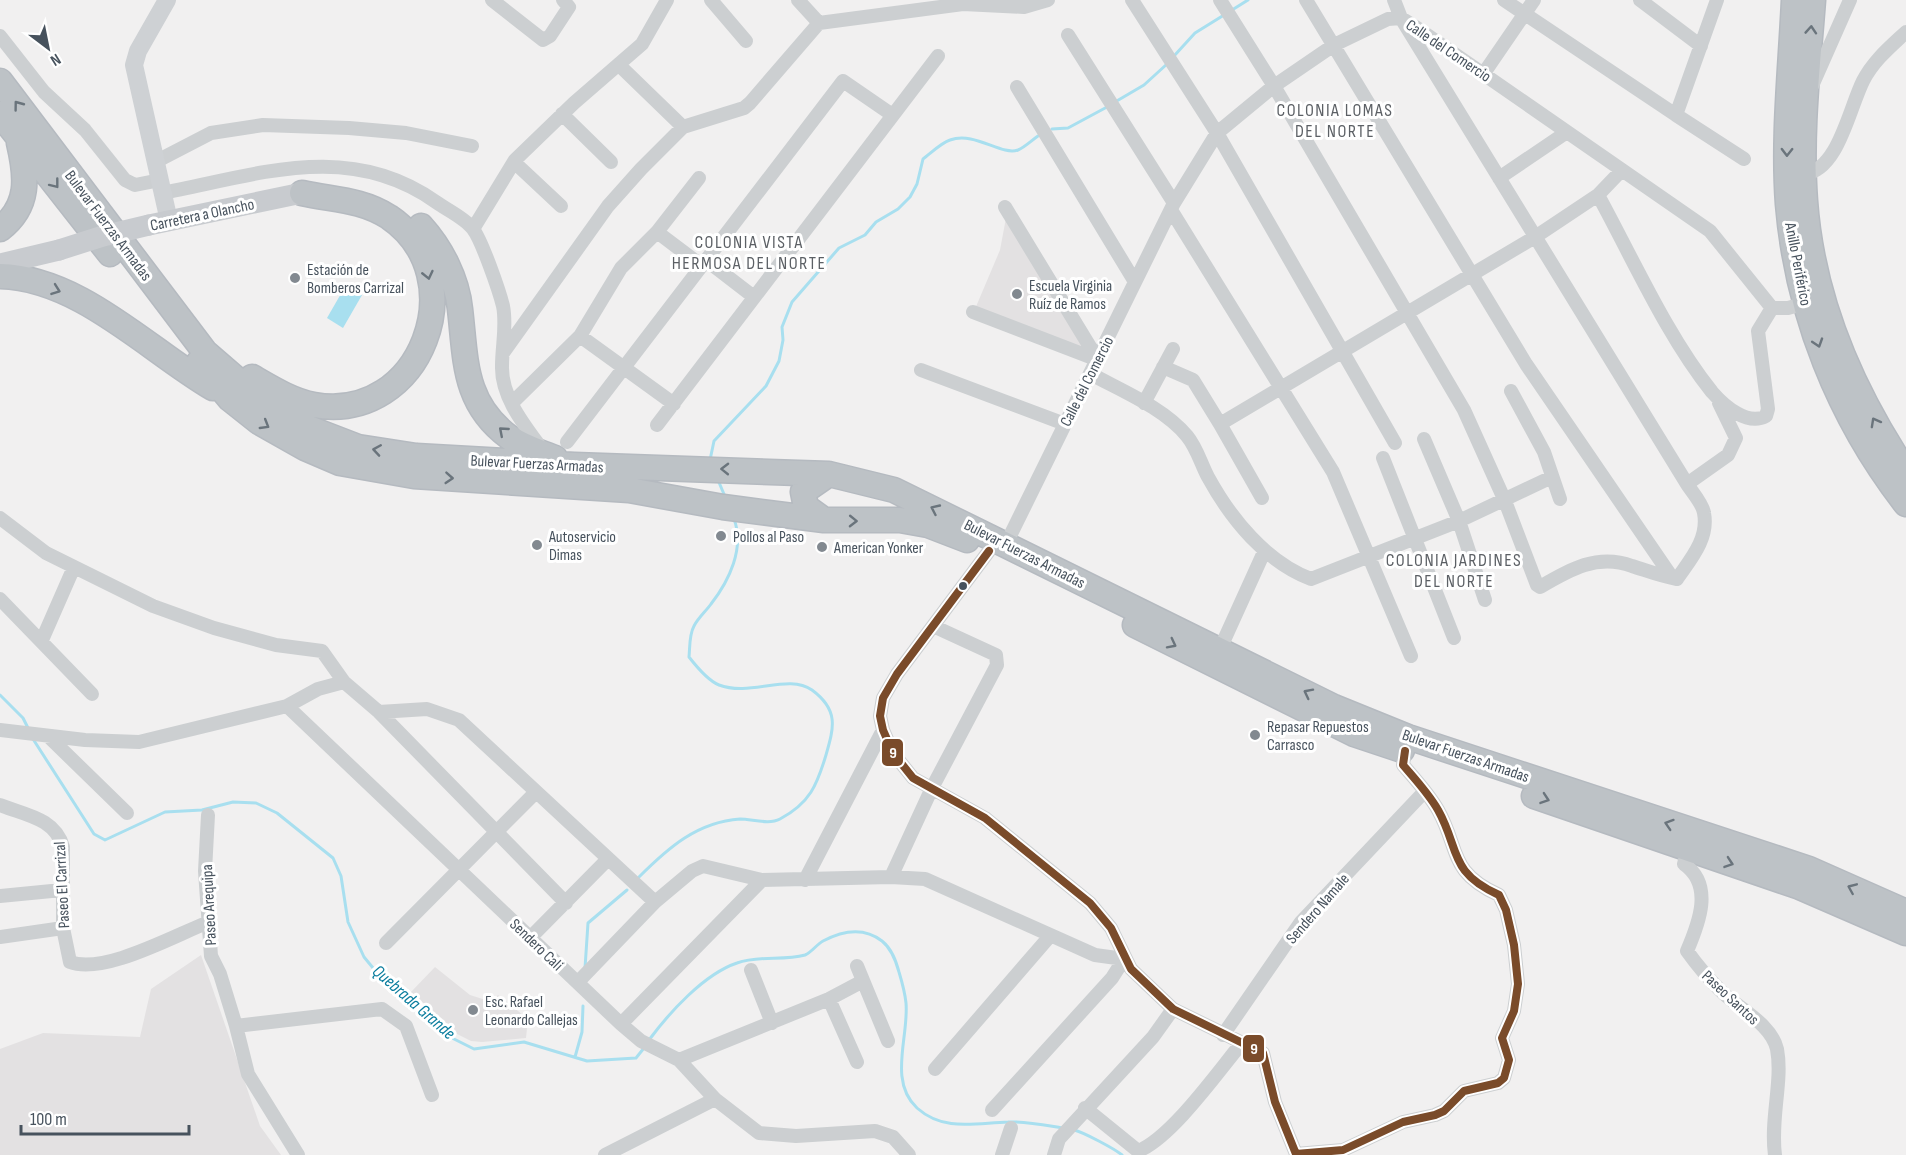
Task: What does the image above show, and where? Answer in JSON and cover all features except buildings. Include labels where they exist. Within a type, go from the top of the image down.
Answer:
[{"type":"highway","name":"Anillo Periférico","points":[[1794,0],[1787,168],[1794,250],[1806,303],[1838,393],[1862,438],[1906,504]]},
{"type":"highway","name":"Anillo Periférico","points":[[1813,0],[1805,102],[1804,174],[1811,247],[1823,299],[1838,346],[1864,403],[1906,472]]},
{"type":"highway","name":"Bulevar Fuerzas Armadas","points":[[0,81],[205,352],[263,402],[306,427],[358,447],[416,456],[574,465],[829,474],[894,490],[1257,688],[1354,734],[1800,887],[1906,933]]},
{"type":"highway","name":"Bulevar Fuerzas Armadas","points":[[0,114],[166,324],[230,399],[259,422],[305,448],[340,463],[381,472],[629,490],[764,513],[824,520],[900,520],[928,525],[997,547],[1220,649],[1334,707],[1408,737],[1809,869],[1906,912]]},
{"type":"highway","points":[[0,229],[13,218],[25,194],[25,166],[18,138]]},
{"type":"highway","points":[[302,193],[316,189],[350,190],[369,194],[402,209],[417,222],[439,252],[456,290],[460,308],[464,366],[477,400],[498,428],[512,439],[574,465]]},
{"type":"highway","points":[[205,352],[294,399],[315,405],[338,406],[359,403],[380,395],[397,383],[420,353],[431,318],[432,291],[422,254],[410,236],[397,223],[368,206],[352,200],[302,193]]},
{"type":"highway","points":[[0,276],[36,282],[92,306],[181,370],[230,399]]},
{"type":"highway","points":[[764,513],[786,502],[788,493],[780,476],[771,471]]},
{"type":"highway","points":[[824,520],[806,507],[803,492],[829,474]]},
{"type":"main road","name":"Carretera a Olancho","points":[[0,250],[58,244],[103,236],[302,193]]},
{"type":"main road","name":"Carretera a Olancho","points":[[0,264],[58,244]]},
{"type":"street","points":[[159,223],[161,187],[134,65],[138,51],[166,0]]},
{"type":"street","points":[[492,0],[543,40],[550,36],[569,8],[563,0]]},
{"type":"street","points":[[473,229],[514,162],[562,114],[642,45],[668,0]]},
{"type":"street","points":[[711,0],[746,41]]},
{"type":"street","points":[[798,0],[819,23]]},
{"type":"street","points":[[503,352],[608,206],[682,127],[744,108],[819,23],[900,5],[998,3],[1024,7],[1039,5],[1048,0]]},
{"type":"street","points":[[1132,0],[1217,133],[1395,443]]},
{"type":"street","points":[[1306,0],[1526,364],[1671,576],[1677,579]]},
{"type":"street","points":[[1394,0],[1401,18],[1704,511],[1705,530],[1697,550],[1677,579]]},
{"type":"street","points":[[1504,0],[1744,159]]},
{"type":"street","points":[[1484,73],[1534,0]]},
{"type":"street","points":[[1676,116],[1718,0]]},
{"type":"street","points":[[1805,102],[1850,0]]},
{"type":"street","points":[[1220,1],[1274,86],[1409,312],[1464,410],[1505,501],[1537,585],[1540,587],[1574,567],[1601,560],[1631,565],[1647,573],[1677,579]]},
{"type":"street","points":[[1645,1],[1701,46]]},
{"type":"street","name":"Calle del Comercio","points":[[883,730],[880,716],[883,698],[933,626],[997,547],[1091,374],[1172,207],[1217,133],[1274,86],[1334,45],[1388,19],[1401,18],[1484,73],[1621,171],[1710,231],[1772,308]]},
{"type":"street","points":[[1804,174],[1814,173],[1827,163],[1864,80],[1876,61],[1906,32]]},
{"type":"street","points":[[1068,35],[1112,104],[1333,472],[1411,656]]},
{"type":"street","points":[[0,36],[44,92],[85,130],[125,180],[135,185],[161,187],[299,166],[338,166],[386,175],[409,185],[473,229],[506,318],[502,376],[512,403],[546,454]]},
{"type":"street","points":[[657,425],[891,114],[938,56]]},
{"type":"street","points":[[619,64],[682,127]]},
{"type":"street","points":[[567,442],[843,81],[891,114]]},
{"type":"street","points":[[1017,87],[1135,282]]},
{"type":"street","points":[[562,114],[611,162]]},
{"type":"street","points":[[155,162],[212,133],[263,125],[350,128],[406,133],[472,146]]},
{"type":"street","points":[[1499,178],[1567,132]]},
{"type":"street","points":[[514,162],[561,206]]},
{"type":"street","points":[[1220,424],[1535,237],[1598,195],[1621,171]]},
{"type":"street","points":[[512,403],[580,336],[621,268],[657,232],[699,178]]},
{"type":"street","points":[[1598,195],[1683,351],[1714,394],[1734,429],[1736,438],[1728,455],[1687,484]]},
{"type":"street","points":[[1005,207],[1098,360]]},
{"type":"street","points":[[657,232],[754,297]]},
{"type":"street","points":[[1714,394],[1748,419],[1758,420],[1766,416],[1767,383],[1759,352],[1758,331],[1772,308],[1788,308],[1806,303]]},
{"type":"street","points":[[973,312],[1098,360]]},
{"type":"street","points":[[580,336],[674,404]]},
{"type":"street","points":[[1144,403],[1173,349]]},
{"type":"street","points":[[1163,367],[1193,380],[1262,498]]},
{"type":"street","points":[[921,370],[1065,424]]},
{"type":"street","points":[[1091,374],[1144,403],[1188,437],[1215,490],[1264,552],[1311,579],[1459,521],[1552,477]]},
{"type":"street","points":[[1511,391],[1540,443],[1560,499]]},
{"type":"street","points":[[1424,439],[1459,521],[1485,600]]},
{"type":"street","points":[[1383,458],[1417,538],[1454,638]]},
{"type":"street","points":[[0,518],[46,553],[153,606],[214,628],[276,645],[322,651],[344,682],[380,712],[566,903]]},
{"type":"street","points":[[1220,649],[1264,552]]},
{"type":"street","points":[[42,640],[74,567]]},
{"type":"street","points":[[0,599],[92,694]]},
{"type":"street","points":[[891,877],[932,788],[998,658],[933,626]]},
{"type":"street","points":[[0,730],[85,741],[139,742],[287,706],[318,689],[344,682]]},
{"type":"street","name":"Sendero Cali","points":[[287,706],[621,1023],[641,1041],[679,1060],[715,1100],[759,1133],[796,1136],[875,1131],[893,1137],[909,1155]]},
{"type":"street","points":[[380,712],[427,709],[459,720],[655,902]]},
{"type":"street","points":[[883,730],[893,753],[907,772],[985,818],[1090,903],[1112,928],[1124,959],[1131,969],[1173,1009],[1222,1035],[1263,1053],[1275,1102],[1296,1154],[1343,1152],[1403,1122],[1435,1115],[1464,1091],[1498,1083],[1504,1078],[1509,1066],[1502,1038],[1514,1011],[1518,984],[1514,945],[1506,910],[1499,895],[1483,888],[1458,862],[1439,811],[1403,765],[1405,752]]},
{"type":"street","points":[[805,879],[883,730]]},
{"type":"street","points":[[48,736],[127,813]]},
{"type":"street","name":"Sendero Namale","points":[[1222,1035],[1301,922],[1425,791]]},
{"type":"street","points":[[386,943],[536,792]]},
{"type":"street","name":"Paseo El Carrizal","points":[[0,805],[52,825],[60,834],[63,847],[63,928],[70,962],[78,965],[127,958],[209,922]]},
{"type":"street","name":"Paseo Arequipa","points":[[208,815],[205,871],[211,956],[220,974],[248,1074],[298,1155]]},
{"type":"street","name":"Paseo Santos","points":[[1688,849],[1684,864],[1699,879],[1702,907],[1687,951],[1720,990],[1772,1037],[1776,1047],[1778,1075],[1772,1119],[1775,1155]]},
{"type":"street","points":[[531,937],[608,859]]},
{"type":"street","points":[[578,982],[655,902],[692,871],[703,866],[762,880],[919,878],[937,882],[1095,955],[1124,959]]},
{"type":"street","points":[[621,1023],[762,880]]},
{"type":"street","points":[[0,896],[62,890]]},
{"type":"street","points":[[0,937],[63,928]]},
{"type":"street","points":[[935,1069],[1050,936]]},
{"type":"street","points":[[992,1110],[1112,978],[1124,959]]},
{"type":"street","points":[[857,966],[888,1041]]},
{"type":"street","points":[[751,970],[772,1023]]},
{"type":"street","points":[[679,1060],[829,999],[863,981]]},
{"type":"street","points":[[829,999],[857,1062]]},
{"type":"street","points":[[236,1026],[382,1009],[406,1026],[432,1095]]},
{"type":"street","points":[[1054,1155],[1059,1139],[1071,1124],[1153,1037],[1173,1009]]},
{"type":"street","points":[[1085,1108],[1138,1151],[1145,1149],[1151,1146],[1198,1097],[1241,1044]]},
{"type":"street","points":[[605,1155],[715,1100]]},
{"type":"street","points":[[1002,1155],[1011,1128]]},
{"type":"shaded area","name":"Escuela Virginia Ruíz de Ramos","points":[[1006,218],[1088,351],[975,309],[1000,250]]},
{"type":"shaded area","points":[[201,955],[260,1126],[281,1155],[0,1155],[0,1049],[43,1033],[140,1037],[151,989]]},
{"type":"shaded area","name":"Esc. Rafael Leonardo Callejas","points":[[435,967],[470,995],[492,1002],[498,995],[528,1019],[526,1038],[482,1042],[471,1041],[453,1032],[411,992]]},
{"type":"water","points":[[346,285],[362,295],[343,328],[327,318]]},
{"type":"waterway","points":[[1232,10],[1248,0]]},
{"type":"waterway","points":[[1174,56],[1195,33],[1224,15]]},
{"type":"waterway","points":[[1115,102],[1144,85],[1167,64]]},
{"type":"waterway","points":[[1052,129],[1068,128],[1107,107]]},
{"type":"waterway","points":[[710,460],[714,441],[766,386],[779,361],[783,340],[782,327],[792,302],[839,248],[865,235],[876,222],[898,209],[910,197],[917,184],[923,159],[943,143],[959,138],[1011,151],[1021,149],[1038,136]]},
{"type":"waterway","points":[[718,480],[726,499]]},
{"type":"waterway","points":[[639,877],[684,838],[710,825],[740,819],[771,822],[790,813],[811,792],[829,745],[832,727],[830,712],[821,697],[812,690],[802,685],[792,684],[744,688],[719,685],[707,677],[689,657],[692,630],[718,595],[733,564],[738,541],[734,519]]},
{"type":"waterway","name":"Quebrada Grande","points":[[0,695],[23,718],[28,728]]},
{"type":"waterway","name":"Quebrada Grande","points":[[33,739],[94,834],[105,840],[165,812],[202,810],[233,802],[256,803],[277,813],[333,858],[341,876],[348,922],[364,957],[378,974],[404,994],[448,1036],[474,1049],[524,1042],[587,1061],[636,1058],[644,1048]]},
{"type":"waterway","points":[[585,968],[588,923],[627,890]]},
{"type":"waterway","name":"Quebrada Grande","points":[[649,1040],[688,996],[725,968],[745,961],[805,955],[823,941],[845,933],[860,932],[882,941],[895,959],[906,999],[902,1058],[903,1085],[908,1097],[917,1108],[927,1116],[949,1123],[1021,1122],[1062,1128]]},
{"type":"waterway","points":[[575,1057],[582,1032],[583,1006]]},
{"type":"waterway","name":"Quebrada Grande","points":[[1074,1130],[1122,1155]]},
{"type":"transit line","name":"9","points":[[989,551],[897,674],[883,698],[880,716],[883,730],[893,753],[913,778],[985,818],[1090,903],[1111,928],[1131,969],[1173,1009],[1263,1053],[1275,1102],[1296,1154],[1343,1150],[1403,1122],[1435,1115],[1444,1111],[1464,1091],[1498,1083],[1504,1078],[1509,1060],[1502,1038],[1514,1011],[1518,984],[1514,945],[1506,910],[1499,895],[1471,878],[1463,868],[1438,810],[1403,765],[1405,751]]},
{"type":"place","name":"Estación de Bomberos Carrizal","points":[[295,278]]},
{"type":"place","name":"Escuela Virginia Ruíz de Ramos","points":[[1017,294]]},
{"type":"place","name":"Pollos al Paso","points":[[721,536]]},
{"type":"place","name":"Autoservicio Dimas","points":[[537,545]]},
{"type":"place","name":"American Yonker","points":[[822,547]]},
{"type":"place","name":"Repasar Repuestos Carrasco","points":[[1255,735]]},
{"type":"place","name":"Esc. Rafael Leonardo Callejas","points":[[473,1010]]},
{"type":"district","name":"COLONIA LOMAS DEL NORTE","points":[[1335,120]]},
{"type":"district","name":"COLONIA VISTA HERMOSA DEL NORTE","points":[[749,252]]},
{"type":"district","name":"COLONIA JARDINES DEL NORTE","points":[[1454,570]]}]
